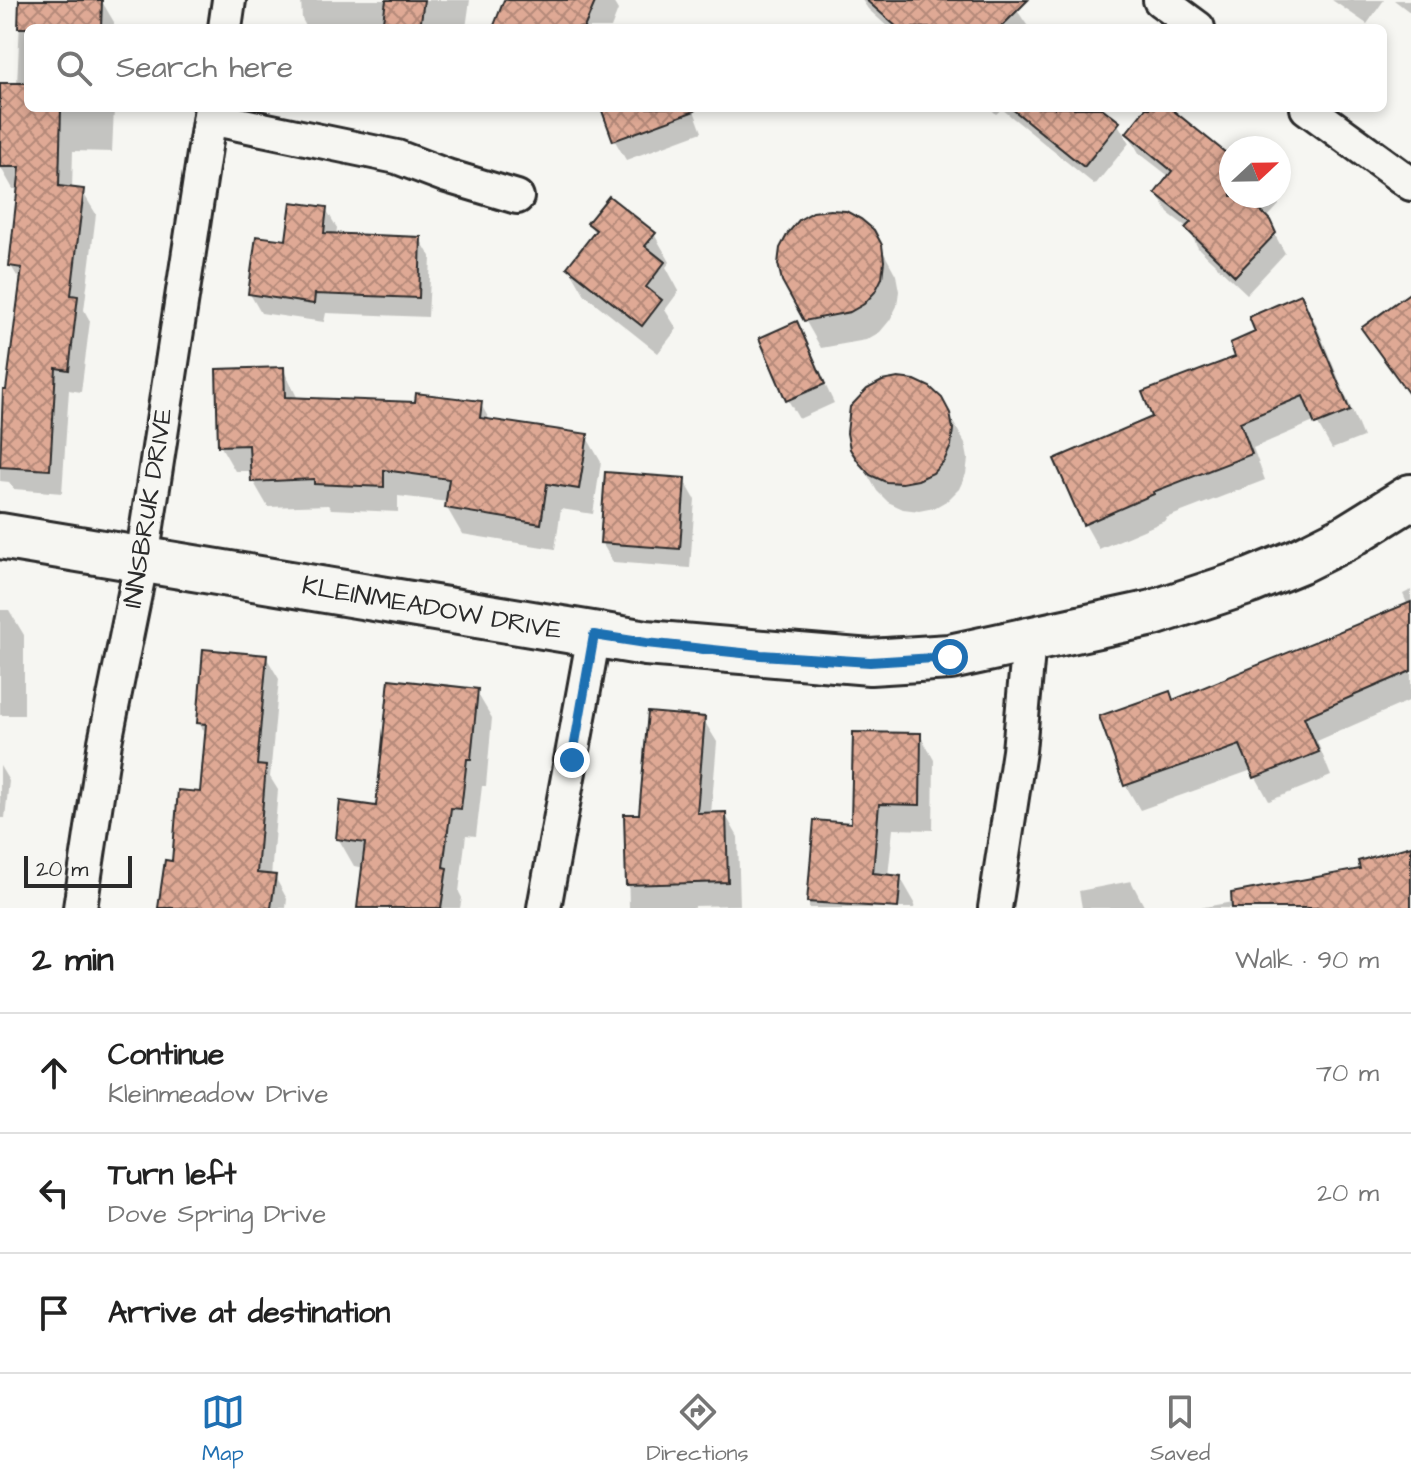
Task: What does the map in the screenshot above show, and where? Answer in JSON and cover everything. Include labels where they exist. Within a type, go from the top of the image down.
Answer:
[{"type":"street","points":[[226,24],[229,0]]},
{"type":"street","points":[[1160,0],[1193,24]]},
{"type":"street","points":[[1312,112],[1411,184]]},
{"type":"street","points":[[210,113],[397,157],[517,197]]},
{"type":"street","name":"INNSBRUK DRIVE","points":[[80,908],[105,742],[142,559],[210,113]]},
{"type":"street","name":"KLEINMEADOW DRIVE","points":[[0,536],[646,643],[870,662],[950,657],[1153,613],[1250,581],[1345,538],[1411,497]]},
{"type":"street","points":[[544,908],[594,635]]},
{"type":"street","points":[[995,908],[1019,751],[1029,640]]},
{"type":"building","points":[[19,0],[102,0],[101,24],[24,24],[24,28],[18,28]]},
{"type":"building","points":[[386,0],[424,0],[421,24],[383,24]]},
{"type":"building","points":[[504,0],[596,0],[586,24],[495,24]]},
{"type":"building","points":[[866,0],[1028,0],[1004,24],[893,24]]},
{"type":"building","points":[[0,83],[24,83],[24,112],[61,112],[59,186],[84,189],[71,295],[78,296],[69,370],[56,368],[50,470],[0,467],[3,390],[6,390],[22,268],[9,266],[20,167],[0,167]]},
{"type":"building","points":[[602,112],[692,112],[613,141]]},
{"type":"building","points":[[1016,112],[1107,112],[1120,122],[1084,167]]},
{"type":"building","points":[[1143,112],[1175,112],[1219,147],[1219,208],[1258,208],[1270,220],[1276,233],[1235,276],[1185,228],[1191,222],[1155,193],[1172,171],[1126,133]]},
{"type":"building","points":[[609,196],[656,233],[645,246],[665,262],[646,287],[662,300],[642,326],[567,267],[596,230],[587,223]]},
{"type":"building","points":[[291,202],[327,207],[324,233],[421,237],[419,298],[315,294],[314,304],[248,294],[256,236],[286,240]]},
{"type":"building","points":[[846,211],[874,230],[882,245],[882,278],[864,304],[850,312],[804,321],[782,281],[778,264],[780,248],[799,220],[813,212]]},
{"type":"building","points":[[1411,292],[1411,397],[1361,328]]},
{"type":"building","points":[[1301,294],[1350,411],[1315,425],[1303,396],[1240,422],[1252,454],[1153,492],[1083,525],[1054,459],[1152,417],[1142,392],[1235,357],[1230,343],[1255,332],[1249,317]]},
{"type":"building","points":[[797,321],[825,384],[786,401],[759,338]]},
{"type":"building","points":[[284,367],[285,397],[415,402],[416,393],[482,401],[480,418],[588,434],[579,489],[547,484],[541,524],[445,508],[449,479],[384,470],[384,487],[314,484],[314,479],[251,482],[249,445],[218,446],[216,369]]},
{"type":"building","points":[[898,378],[915,380],[930,387],[942,398],[950,413],[953,429],[951,446],[944,461],[933,473],[902,483],[886,482],[870,475],[850,449],[847,433],[850,407],[867,389],[882,381]]},
{"type":"building","points":[[605,472],[685,478],[680,549],[600,543]]},
{"type":"building","points":[[1411,602],[1411,671],[1304,717],[1319,752],[1254,778],[1240,745],[1124,786],[1099,716],[1170,691],[1173,700]]},
{"type":"building","points":[[203,649],[267,655],[257,765],[266,766],[257,873],[276,875],[271,908],[158,908],[165,860],[172,861],[178,790],[200,792],[206,724],[197,723]]},
{"type":"building","points":[[389,679],[478,689],[471,759],[467,759],[461,809],[451,808],[441,908],[357,908],[365,843],[336,839],[340,801],[376,806]]},
{"type":"building","points":[[648,712],[705,717],[697,813],[726,812],[728,882],[626,885],[624,814],[639,814]]},
{"type":"building","points":[[853,732],[921,733],[920,805],[879,804],[873,873],[901,876],[898,908],[807,902],[814,820],[851,823]]},
{"type":"building","points":[[1411,846],[1411,908],[1232,908],[1231,893],[1360,869],[1358,861]]},
{"type":"route","points":[[572,760],[594,635],[761,655],[870,662],[950,657]]}]
